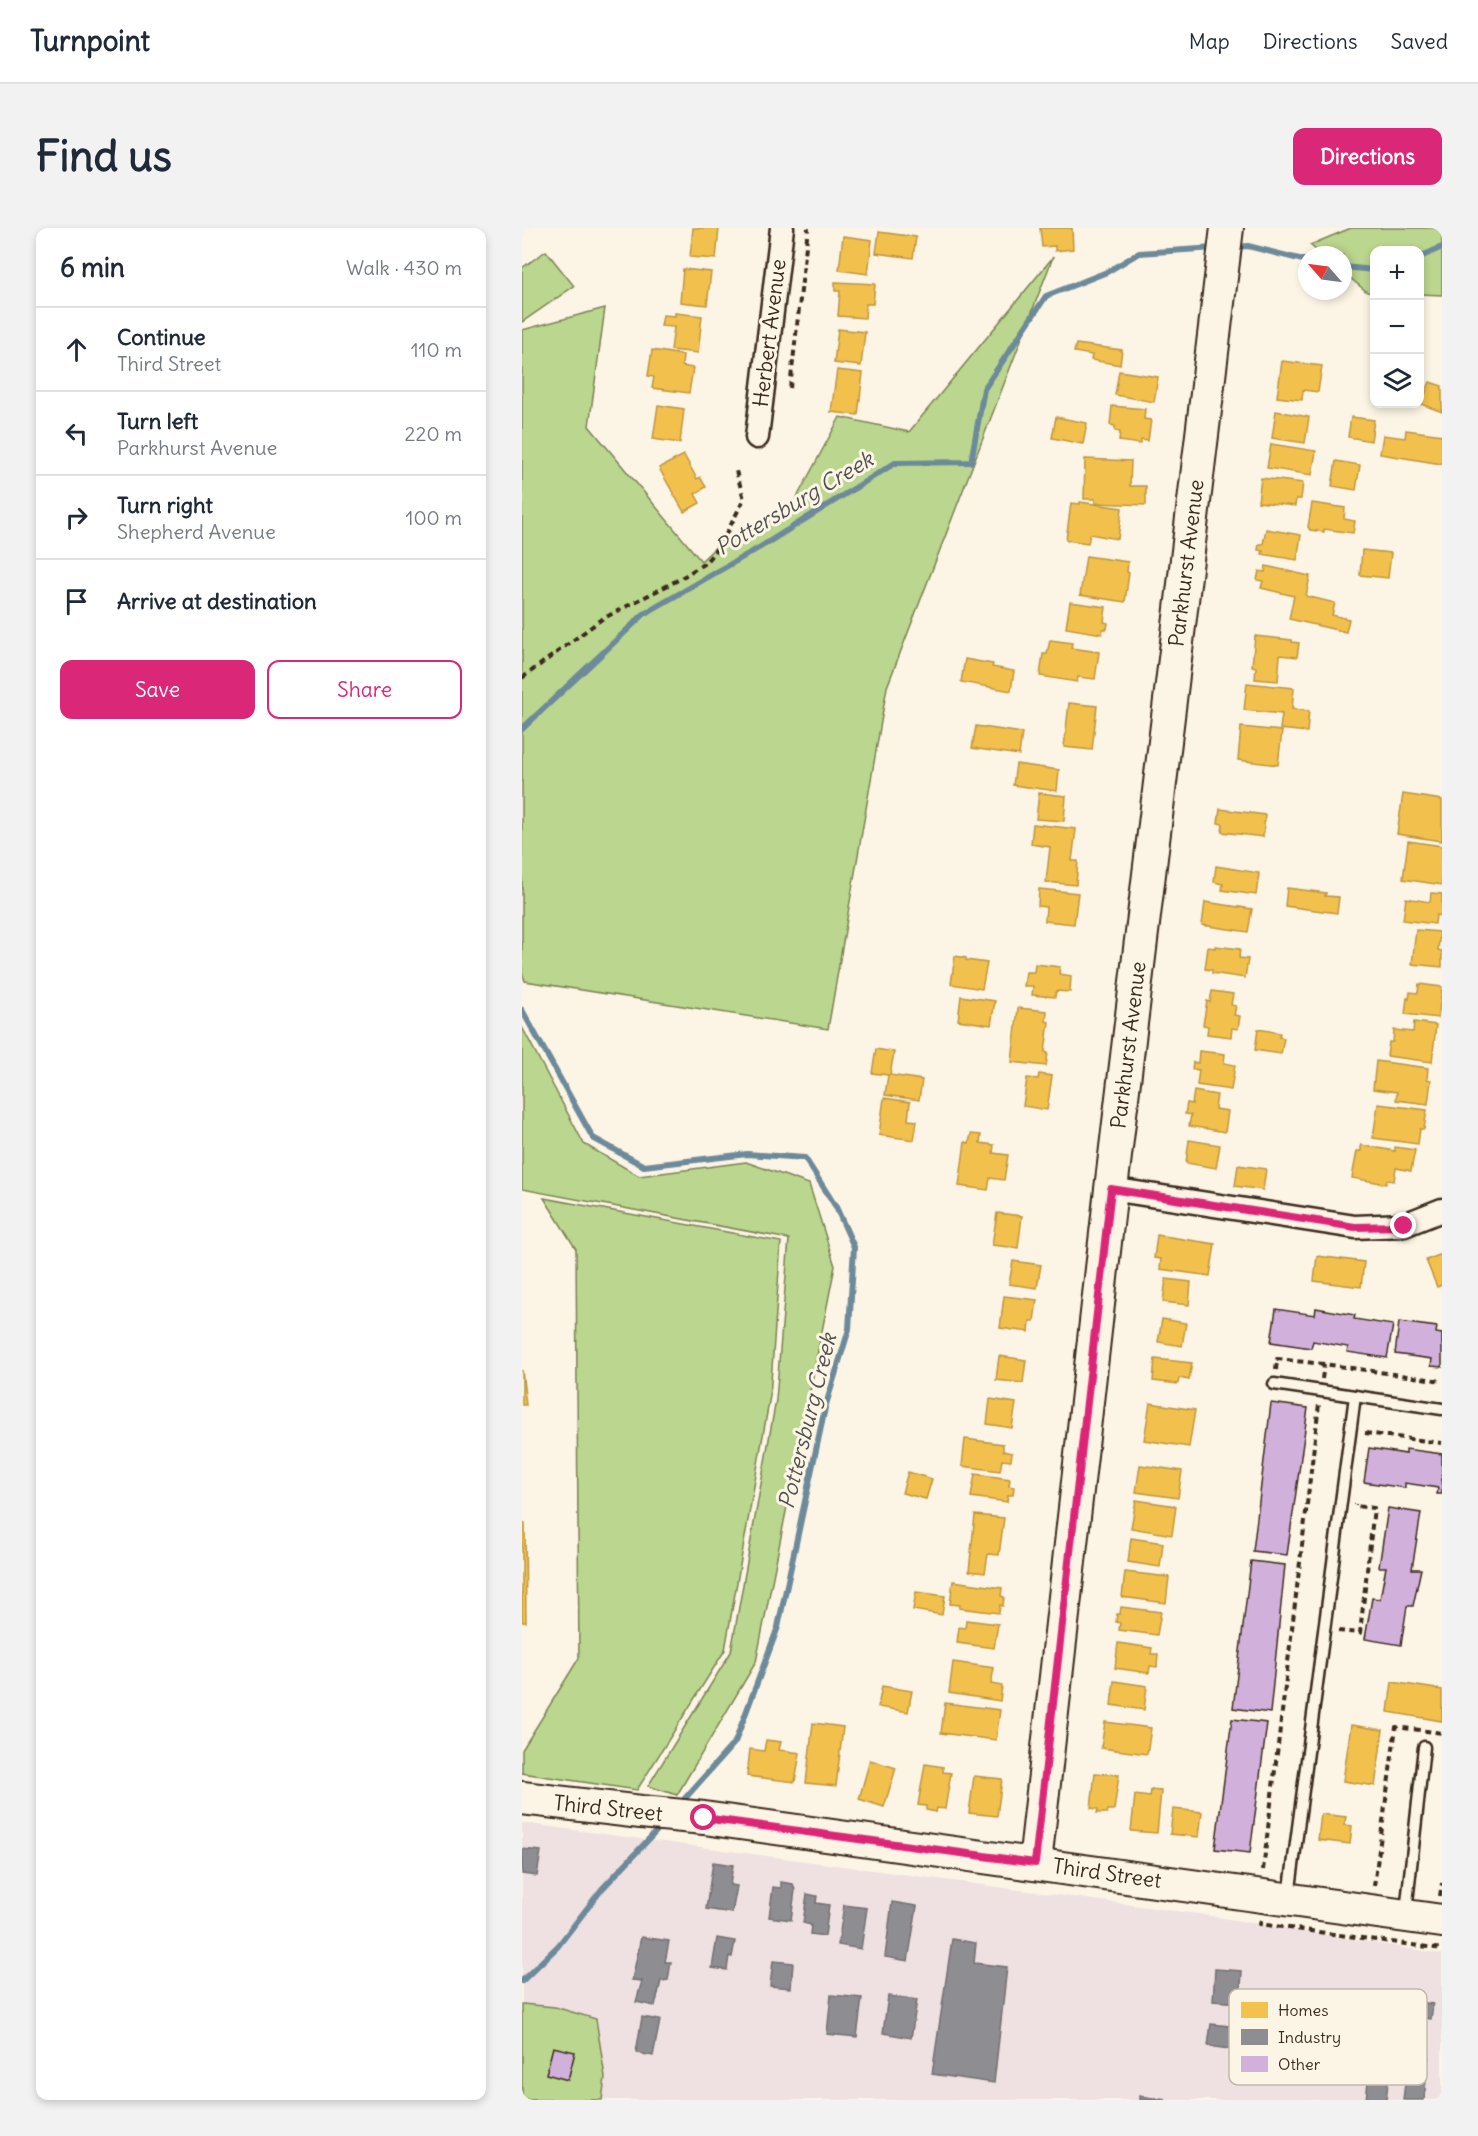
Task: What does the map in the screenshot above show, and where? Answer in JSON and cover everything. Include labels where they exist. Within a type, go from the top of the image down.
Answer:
[{"type":"street","name":"Herbert Avenue","points":[[757,437],[782,228]]},
{"type":"street","name":"Parkhurst Avenue","points":[[1035,1863],[1111,1189],[1227,228]]},
{"type":"street","points":[[1111,1189],[1355,1227],[1404,1226],[1442,1210]]},
{"type":"street","name":"Third Street","points":[[522,1798],[704,1818],[1405,1916],[1441,1908]]},
{"type":"lane","points":[[1274,1384],[1442,1409]]},
{"type":"lane","points":[[1289,1899],[1355,1396]]},
{"type":"lane","points":[[1405,1916],[1424,1747]]},
{"type":"path","points":[[790,388],[808,228]]},
{"type":"path","points":[[522,678],[602,619],[678,580],[705,563],[721,544],[744,499],[736,471]]},
{"type":"path","points":[[1263,1875],[1324,1364]]},
{"type":"path","points":[[1362,1443],[1364,1432],[1442,1443]]},
{"type":"path","points":[[1337,1631],[1360,1633],[1374,1508],[1355,1506],[1356,1495]]},
{"type":"path","points":[[1374,1887],[1396,1727],[1442,1733]]},
{"type":"path","points":[[1441,1908],[1442,1883]]},
{"type":"shaded area","points":[[522,1823],[1198,1914],[1442,1954],[1442,2100],[603,2100],[605,2077],[555,2007],[522,2004]]},
{"type":"green space","points":[[1351,228],[1442,228],[1442,295],[1424,294],[1424,246],[1370,246],[1370,292],[1352,280],[1352,246],[1310,245]]},
{"type":"green space","points":[[546,251],[574,286],[522,322],[522,268]]},
{"type":"green space","points":[[1053,257],[887,687],[828,1029],[525,981],[522,972],[522,330],[605,308],[589,426],[701,561],[720,543],[788,514],[840,417],[909,432]]},
{"type":"green space","points":[[522,1027],[584,1144],[639,1176],[746,1162],[809,1184],[835,1266],[756,1662],[677,1795],[648,1786],[731,1652],[776,1400],[789,1239],[522,1189]]},
{"type":"green space","points":[[544,1198],[781,1242],[770,1396],[725,1650],[637,1790],[522,1773],[522,1750],[579,1658],[576,1249]]},
{"type":"green space","points":[[522,2004],[555,2007],[596,2019],[605,2077],[602,2100],[522,2100]]},
{"type":"building: Homes","points":[[693,228],[719,228],[716,259],[690,257]]},
{"type":"building: Homes","points":[[1040,228],[1072,228],[1073,249],[1055,251],[1055,246],[1042,247]]},
{"type":"building: Homes","points":[[879,232],[916,237],[913,258],[876,253]]},
{"type":"building: Homes","points":[[843,236],[872,240],[868,274],[839,270]]},
{"type":"building: Homes","points":[[683,269],[711,272],[707,305],[680,302]]},
{"type":"building: Homes","points":[[835,282],[875,284],[873,304],[866,304],[865,318],[838,316],[840,291],[835,291]]},
{"type":"building: Homes","points":[[675,313],[702,316],[698,353],[671,350],[674,327],[661,326],[663,315],[675,316]]},
{"type":"building: Homes","points":[[838,329],[865,332],[861,366],[834,363]]},
{"type":"building: Homes","points":[[1076,344],[1122,350],[1120,365],[1091,360],[1092,355],[1074,352]]},
{"type":"building: Homes","points":[[652,350],[683,355],[682,366],[693,368],[689,393],[652,388],[654,377],[648,376]]},
{"type":"building: Homes","points":[[1282,361],[1322,366],[1318,392],[1303,390],[1302,400],[1277,397]]},
{"type":"building: Homes","points":[[837,370],[863,373],[858,415],[831,412]]},
{"type":"building: Homes","points":[[1119,371],[1158,377],[1154,402],[1115,395]]},
{"type":"building: Homes","points":[[1430,382],[1442,386],[1442,412],[1424,405],[1424,397]]},
{"type":"building: Homes","points":[[658,405],[684,409],[680,443],[653,439]]},
{"type":"building: Homes","points":[[1112,406],[1145,409],[1144,419],[1151,420],[1148,441],[1141,440],[1141,444],[1119,441],[1120,432],[1115,431],[1115,426],[1110,425]]},
{"type":"building: Homes","points":[[1276,411],[1309,417],[1305,443],[1272,438]]},
{"type":"building: Homes","points":[[1056,417],[1087,423],[1083,444],[1052,438]]},
{"type":"building: Homes","points":[[1351,417],[1374,420],[1371,441],[1348,437]]},
{"type":"building: Homes","points":[[1406,430],[1442,435],[1442,464],[1380,454],[1383,435],[1405,438]]},
{"type":"building: Homes","points":[[1271,444],[1316,451],[1312,475],[1267,468]]},
{"type":"building: Homes","points":[[684,455],[697,479],[700,477],[706,487],[695,494],[700,503],[684,512],[659,468]]},
{"type":"building: Homes","points":[[1085,459],[1131,461],[1130,486],[1146,486],[1146,505],[1095,503],[1095,499],[1084,499]]},
{"type":"building: Homes","points":[[1336,461],[1360,465],[1356,490],[1332,486]]},
{"type":"building: Homes","points":[[1261,478],[1303,483],[1301,499],[1296,499],[1295,506],[1258,502]]},
{"type":"building: Homes","points":[[1080,502],[1122,508],[1118,539],[1090,534],[1088,543],[1066,540],[1071,503],[1080,504]]},
{"type":"building: Homes","points":[[1312,503],[1345,508],[1344,519],[1355,521],[1353,533],[1324,529],[1324,532],[1310,530],[1308,527]]},
{"type":"building: Homes","points":[[1266,529],[1301,535],[1297,560],[1262,554],[1263,551],[1258,550],[1259,544],[1263,544]]},
{"type":"building: Homes","points":[[1362,550],[1391,553],[1388,578],[1360,575]]},
{"type":"building: Homes","points":[[1086,556],[1128,562],[1127,572],[1129,573],[1125,602],[1080,595]]},
{"type":"building: Homes","points":[[1266,566],[1310,576],[1306,596],[1335,603],[1332,615],[1349,619],[1346,632],[1289,619],[1294,596],[1261,588],[1263,581],[1257,580],[1259,571],[1265,572]]},
{"type":"building: Homes","points":[[1070,602],[1106,607],[1104,622],[1108,623],[1107,629],[1103,629],[1102,634],[1066,628]]},
{"type":"building: Homes","points":[[1255,636],[1292,640],[1292,642],[1299,643],[1297,657],[1280,655],[1278,681],[1255,679],[1256,667],[1252,666]]},
{"type":"building: Homes","points":[[1050,640],[1072,643],[1071,648],[1099,652],[1095,679],[1078,677],[1077,682],[1040,676],[1043,654],[1047,654]]},
{"type":"building: Homes","points":[[965,659],[993,664],[992,667],[1014,671],[1011,691],[961,682]]},
{"type":"building: Homes","points":[[1247,683],[1294,688],[1292,709],[1309,711],[1307,732],[1280,729],[1282,714],[1244,710]]},
{"type":"building: Homes","points":[[1069,703],[1097,706],[1092,750],[1064,747]]},
{"type":"building: Homes","points":[[976,726],[1022,733],[1019,755],[972,748]]},
{"type":"building: Homes","points":[[1241,727],[1282,731],[1278,765],[1238,760]]},
{"type":"building: Homes","points":[[1016,764],[1059,770],[1057,791],[1013,785]]},
{"type":"building: Homes","points":[[1039,793],[1066,796],[1064,821],[1036,819]]},
{"type":"building: Homes","points":[[1403,794],[1442,800],[1442,841],[1397,834]]},
{"type":"building: Homes","points":[[1220,809],[1265,815],[1263,837],[1222,832],[1223,824],[1218,823]]},
{"type":"building: Homes","points":[[1033,824],[1076,829],[1072,861],[1078,861],[1076,885],[1046,882],[1050,847],[1031,844]]},
{"type":"building: Homes","points":[[1408,841],[1442,846],[1442,885],[1403,879]]},
{"type":"building: Homes","points":[[1216,866],[1259,873],[1256,895],[1222,890],[1223,884],[1214,882]]},
{"type":"building: Homes","points":[[1287,888],[1339,897],[1337,913],[1285,906]]},
{"type":"building: Homes","points":[[1039,889],[1078,893],[1074,924],[1045,921],[1046,907],[1038,906]]},
{"type":"building: Homes","points":[[1431,893],[1442,894],[1442,916],[1436,915],[1435,924],[1403,920],[1406,898],[1430,902]]},
{"type":"building: Homes","points":[[1205,902],[1252,909],[1248,932],[1202,925]]},
{"type":"building: Homes","points":[[1416,930],[1440,932],[1438,950],[1442,951],[1442,967],[1412,964]]},
{"type":"building: Homes","points":[[1215,946],[1240,949],[1239,958],[1248,959],[1245,978],[1212,973],[1212,970],[1205,969],[1208,947],[1215,948]]},
{"type":"building: Homes","points":[[955,956],[987,963],[982,989],[951,984]]},
{"type":"building: Homes","points":[[1035,964],[1060,967],[1059,974],[1071,976],[1070,992],[1056,991],[1055,997],[1032,995],[1033,986],[1024,986],[1026,972],[1034,972]]},
{"type":"building: Homes","points":[[1419,984],[1442,987],[1438,1018],[1405,1014],[1407,998],[1409,999],[1410,992],[1418,993]]},
{"type":"building: Homes","points":[[1212,991],[1233,994],[1231,1005],[1236,1006],[1234,1015],[1240,1016],[1238,1029],[1232,1028],[1231,1037],[1207,1034],[1208,1026],[1203,1025],[1207,1001],[1210,1002]]},
{"type":"building: Homes","points":[[961,996],[995,1001],[991,1025],[958,1020]]},
{"type":"building: Homes","points":[[1018,1008],[1047,1011],[1046,1021],[1049,1022],[1045,1052],[1048,1053],[1046,1066],[1012,1062]]},
{"type":"building: Homes","points":[[1414,1022],[1436,1025],[1432,1062],[1387,1056],[1389,1042],[1393,1042],[1394,1030],[1413,1032]]},
{"type":"building: Homes","points":[[1258,1029],[1280,1033],[1279,1037],[1284,1038],[1281,1054],[1255,1050]]},
{"type":"building: Homes","points":[[876,1049],[894,1052],[890,1075],[922,1080],[919,1100],[885,1095],[888,1075],[872,1073]]},
{"type":"building: Homes","points":[[1199,1051],[1225,1054],[1224,1063],[1235,1065],[1231,1090],[1197,1085],[1199,1070],[1192,1069],[1193,1062],[1198,1063]]},
{"type":"building: Homes","points":[[1376,1061],[1428,1068],[1427,1079],[1431,1080],[1428,1104],[1396,1100],[1397,1092],[1373,1089]]},
{"type":"building: Homes","points":[[1039,1074],[1052,1076],[1047,1110],[1023,1106],[1027,1078],[1038,1079]]},
{"type":"building: Homes","points":[[1194,1091],[1217,1095],[1215,1109],[1228,1111],[1225,1132],[1189,1126],[1191,1115],[1185,1114],[1187,1103],[1192,1104]]},
{"type":"building: Homes","points":[[884,1098],[910,1102],[908,1120],[917,1121],[914,1140],[879,1135]]},
{"type":"building: Homes","points":[[1378,1104],[1427,1110],[1424,1129],[1420,1129],[1418,1144],[1373,1138]]},
{"type":"building: Homes","points":[[971,1134],[981,1135],[980,1143],[994,1145],[993,1153],[1008,1155],[1004,1180],[990,1178],[988,1190],[959,1186],[965,1142],[969,1143]]},
{"type":"building: Homes","points":[[1189,1140],[1220,1145],[1216,1168],[1186,1163]]},
{"type":"building: Homes","points":[[1361,1145],[1395,1151],[1395,1147],[1415,1150],[1411,1171],[1396,1168],[1394,1181],[1387,1180],[1386,1184],[1352,1178],[1357,1151],[1361,1151]]},
{"type":"building: Homes","points":[[1238,1165],[1266,1169],[1263,1190],[1235,1186]]},
{"type":"building: Homes","points":[[997,1213],[1022,1216],[1018,1248],[992,1245]]},
{"type":"building: Homes","points":[[1157,1235],[1215,1244],[1210,1276],[1160,1269],[1161,1259],[1154,1258]]},
{"type":"building: Homes","points":[[1442,1254],[1442,1285],[1437,1287],[1426,1260]]},
{"type":"building: Homes","points":[[1317,1256],[1364,1262],[1361,1287],[1314,1281]]},
{"type":"building: Homes","points":[[1013,1261],[1041,1265],[1037,1288],[1009,1284]]},
{"type":"building: Homes","points":[[1166,1279],[1191,1282],[1189,1305],[1163,1302]]},
{"type":"building: Homes","points":[[1004,1296],[1037,1300],[1034,1321],[1030,1321],[1029,1332],[1000,1328]]},
{"type":"building: Homes","points":[[1162,1319],[1186,1323],[1182,1346],[1158,1342]]},
{"type":"building: Homes","points":[[999,1356],[1026,1360],[1023,1383],[996,1380]]},
{"type":"building: Homes","points":[[1155,1359],[1192,1363],[1189,1380],[1179,1378],[1178,1384],[1153,1381]]},
{"type":"building: Homes","points":[[522,1370],[526,1405],[522,1405]]},
{"type":"building: Homes","points":[[990,1399],[1016,1403],[1012,1428],[987,1424]]},
{"type":"building: Homes","points":[[1150,1403],[1195,1410],[1189,1447],[1144,1440]]},
{"type":"building: Homes","points":[[965,1439],[1003,1444],[1003,1451],[1012,1453],[1011,1461],[1002,1460],[1000,1471],[962,1466]]},
{"type":"building: Homes","points":[[1140,1465],[1182,1471],[1178,1498],[1136,1492]]},
{"type":"building: Homes","points":[[908,1472],[932,1479],[926,1499],[902,1493]]},
{"type":"building: Homes","points":[[975,1474],[1010,1479],[1009,1486],[1014,1487],[1013,1495],[1008,1495],[1007,1502],[971,1497]]},
{"type":"building: Homes","points":[[1136,1500],[1176,1506],[1172,1535],[1131,1528]]},
{"type":"building: Homes","points":[[975,1515],[1004,1518],[999,1555],[988,1554],[985,1573],[969,1571]]},
{"type":"building: Homes","points":[[522,1523],[525,1523],[526,1622],[522,1622]]},
{"type":"building: Homes","points":[[1131,1538],[1163,1543],[1160,1567],[1128,1562]]},
{"type":"building: Homes","points":[[1125,1572],[1169,1577],[1166,1603],[1122,1597]]},
{"type":"building: Homes","points":[[953,1581],[1002,1588],[1003,1606],[1000,1605],[999,1613],[959,1608],[960,1605],[950,1604]]},
{"type":"building: Homes","points":[[916,1592],[945,1596],[942,1615],[913,1610]]},
{"type":"building: Homes","points":[[1121,1607],[1161,1612],[1157,1635],[1119,1630],[1120,1623],[1116,1622]]},
{"type":"building: Homes","points":[[966,1620],[998,1624],[994,1648],[957,1643],[959,1627],[965,1628]]},
{"type":"building: Homes","points":[[1118,1643],[1152,1648],[1151,1654],[1158,1654],[1157,1667],[1150,1666],[1149,1673],[1115,1668]]},
{"type":"building: Homes","points":[[953,1662],[994,1668],[991,1684],[1002,1686],[1000,1701],[949,1693]]},
{"type":"building: Homes","points":[[1114,1681],[1147,1686],[1144,1710],[1111,1705]]},
{"type":"building: Homes","points":[[1392,1682],[1442,1690],[1442,1721],[1388,1712]]},
{"type":"building: Homes","points":[[882,1686],[912,1691],[908,1712],[878,1707]]},
{"type":"building: Homes","points":[[945,1703],[1000,1710],[996,1740],[941,1733]]},
{"type":"building: Homes","points":[[1105,1722],[1151,1728],[1147,1754],[1101,1748]]},
{"type":"building: Homes","points":[[813,1723],[843,1727],[836,1786],[806,1783]]},
{"type":"building: Homes","points":[[1351,1725],[1383,1730],[1375,1786],[1343,1781]]},
{"type":"building: Homes","points":[[766,1740],[781,1742],[779,1750],[800,1753],[795,1782],[747,1776],[750,1749],[764,1751]]},
{"type":"building: Homes","points":[[870,1760],[896,1768],[884,1807],[859,1799]]},
{"type":"building: Homes","points":[[925,1764],[943,1767],[943,1772],[951,1773],[945,1809],[937,1808],[936,1812],[926,1810],[926,1806],[918,1805]]},
{"type":"building: Homes","points":[[1095,1773],[1119,1775],[1114,1810],[1108,1810],[1107,1813],[1097,1813],[1098,1809],[1091,1808]]},
{"type":"building: Homes","points":[[974,1776],[1002,1779],[997,1816],[969,1813]]},
{"type":"building: Homes","points":[[1151,1790],[1161,1791],[1157,1833],[1131,1831],[1135,1795],[1150,1797]]},
{"type":"building: Homes","points":[[1173,1809],[1202,1812],[1199,1837],[1170,1834]]},
{"type":"building: Homes","points":[[1321,1814],[1346,1817],[1344,1825],[1352,1826],[1350,1844],[1318,1840]]},
{"type":"building: Industry","points":[[522,1849],[541,1851],[537,1876],[522,1874]]},
{"type":"building: Industry","points":[[713,1862],[733,1865],[730,1885],[737,1886],[732,1913],[706,1909]]},
{"type":"building: Industry","points":[[781,1882],[793,1884],[795,1890],[791,1920],[769,1917],[773,1887],[781,1888]]},
{"type":"building: Industry","points":[[807,1894],[817,1896],[816,1903],[829,1905],[825,1936],[810,1934],[811,1925],[803,1923]]},
{"type":"building: Industry","points":[[892,1902],[917,1906],[908,1961],[885,1957]]},
{"type":"building: Industry","points":[[844,1905],[867,1908],[861,1949],[838,1945]]},
{"type":"building: Industry","points":[[641,1937],[669,1941],[665,1962],[671,1962],[668,1980],[661,1981],[655,2006],[636,2002],[642,1981],[632,1980]]},
{"type":"building: Industry","points":[[717,1938],[735,1941],[727,1970],[712,1968]]},
{"type":"building: Industry","points":[[952,1939],[976,1943],[974,1963],[1007,1967],[994,2083],[932,2074]]},
{"type":"building: Industry","points":[[773,1961],[793,1963],[791,1988],[770,1986]]},
{"type":"building: Industry","points":[[1215,1969],[1242,1971],[1241,1989],[1229,1989],[1229,2002],[1213,2001]]},
{"type":"building: Industry","points":[[831,1995],[862,1998],[857,2037],[827,2034]]},
{"type":"building: Industry","points":[[888,1996],[917,2000],[911,2038],[883,2033]]},
{"type":"building: Industry","points":[[1427,2003],[1433,2004],[1431,2019],[1427,2018]]},
{"type":"building: Industry","points":[[642,2017],[660,2020],[653,2056],[636,2053]]},
{"type":"building: Industry","points":[[1211,2024],[1229,2026],[1229,2049],[1208,2046]]},
{"type":"building: Industry","points":[[1368,2085],[1388,2085],[1386,2100],[1366,2100]]},
{"type":"building: Industry","points":[[1405,2085],[1426,2085],[1424,2100],[1403,2100]]},
{"type":"building: Industry","points":[[1140,2096],[1166,2100],[1140,2100]]},
{"type":"building: Other","points":[[1316,1308],[1355,1315],[1354,1319],[1393,1325],[1387,1358],[1347,1352],[1348,1347],[1313,1341],[1311,1348],[1271,1342],[1276,1309],[1315,1315]]},
{"type":"building: Other","points":[[1399,1322],[1437,1327],[1436,1333],[1442,1334],[1442,1367],[1431,1366],[1432,1359],[1395,1354]]},
{"type":"building: Other","points":[[1271,1403],[1308,1408],[1287,1555],[1253,1551]]},
{"type":"building: Other","points":[[1369,1448],[1406,1454],[1406,1449],[1442,1454],[1442,1494],[1437,1494],[1438,1488],[1405,1483],[1405,1488],[1364,1482]]},
{"type":"building: Other","points":[[1388,1508],[1421,1513],[1412,1569],[1421,1569],[1413,1606],[1407,1606],[1401,1645],[1365,1639],[1372,1598],[1380,1599],[1386,1567],[1379,1567]]},
{"type":"building: Other","points":[[1251,1561],[1285,1565],[1270,1713],[1233,1708]]},
{"type":"building: Other","points":[[1232,1719],[1267,1723],[1250,1853],[1215,1849]]},
{"type":"building: Other","points":[[553,2047],[575,2052],[568,2080],[546,2074]]},
{"type":"waterway","name":"Pottersburg Creek","points":[[1234,247],[1248,246],[1298,259]]},
{"type":"waterway","name":"Pottersburg Creek","points":[[1424,255],[1442,247]]},
{"type":"waterway","name":"Pottersburg Creek","points":[[522,729],[644,614],[762,546],[895,463],[971,462],[984,389],[1046,296],[1107,272],[1139,253],[1215,248]]},
{"type":"waterway","name":"Pottersburg Creek","points":[[1352,268],[1370,270]]},
{"type":"waterway","name":"Pottersburg Creek","points":[[522,1010],[593,1138],[644,1166],[747,1154],[805,1158],[836,1207],[854,1247],[849,1329],[825,1408],[778,1627],[735,1742],[680,1804]]},
{"type":"waterway","name":"Pottersburg Creek","points":[[522,1981],[558,1946],[602,1889],[664,1823]]},
{"type":"route","points":[[704,1818],[1035,1863],[1111,1189],[1355,1227],[1404,1226]]}]
